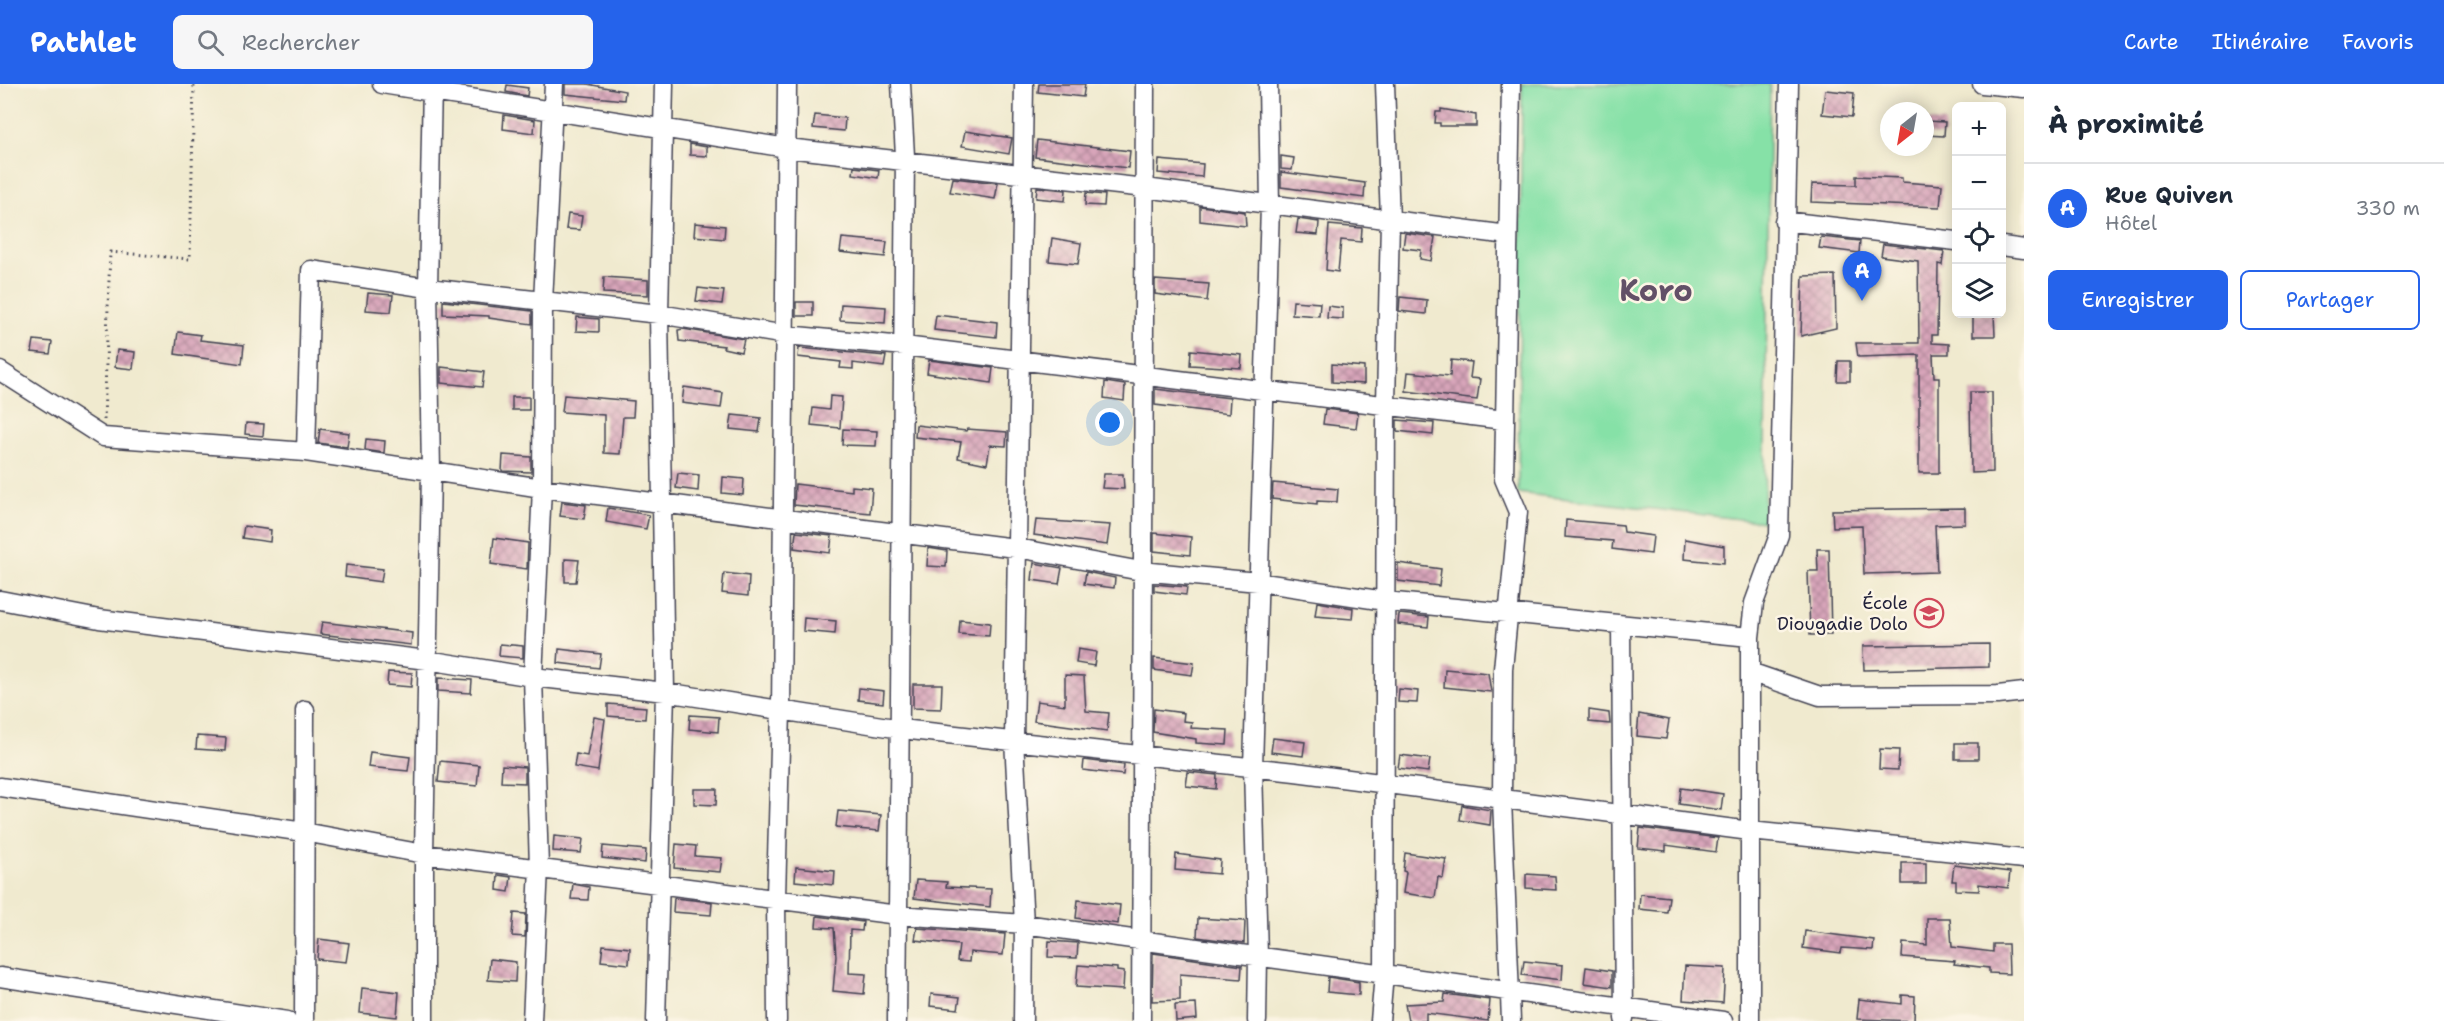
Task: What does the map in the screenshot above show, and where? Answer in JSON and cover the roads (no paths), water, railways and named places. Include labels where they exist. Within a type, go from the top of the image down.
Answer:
[{"type":"street","points":[[382,84],[432,87],[554,112],[787,148],[1145,188],[1270,206],[1508,235]]},
{"type":"street","points":[[532,1021],[539,867],[534,677],[542,488],[543,302],[554,84]]},
{"type":"street","points":[[656,1021],[664,692],[658,314],[664,84]]},
{"type":"street","points":[[777,1021],[776,897],[781,710],[781,516],[786,335],[787,84]]},
{"type":"street","points":[[897,1021],[905,162],[902,84]]},
{"type":"street","points":[[1023,1021],[1024,924],[1014,740],[1015,548],[1024,84]]},
{"type":"street","points":[[1141,1021],[1141,571],[1146,375],[1145,84]]},
{"type":"street","points":[[1257,1021],[1258,956],[1253,767],[1270,206],[1268,84]]},
{"type":"street","points":[[1380,1021],[1384,974],[1386,404],[1390,220],[1385,84]]},
{"type":"street","points":[[1511,84],[1504,479],[1518,512],[1503,669],[1502,799],[1511,1021]]},
{"type":"street","points":[[1750,1021],[1750,637],[1754,603],[1779,535],[1784,222],[1789,84]]},
{"type":"street","points":[[1982,84],[2024,88]]},
{"type":"street","points":[[424,1021],[424,854],[431,472],[428,288],[432,87]]},
{"type":"street","points":[[1784,222],[1952,241]]},
{"type":"street","points":[[2006,247],[2024,249]]},
{"type":"street","points":[[306,452],[311,270],[428,288],[658,314],[786,335],[904,346],[1504,420]]},
{"type":"street","points":[[0,371],[103,437],[306,452],[542,488],[781,516],[1015,548],[1141,571],[1258,582],[1507,614],[1750,637]]},
{"type":"street","points":[[0,600],[99,619],[664,692],[901,729],[1253,767],[1750,831],[2024,859]]},
{"type":"street","points":[[1621,625],[1624,1015]]},
{"type":"street","points":[[1750,672],[1820,696],[1998,695],[2024,692]]},
{"type":"street","points":[[304,1021],[305,710]]},
{"type":"street","points":[[0,788],[303,832],[424,854],[539,867],[661,885],[776,897],[898,915],[1024,924],[1511,992],[1624,1015],[1723,1021]]},
{"type":"street","points":[[0,977],[287,1021]]},
{"type":"place","name":"Rue Quiven","points":[[1862,301]]},
{"type":"place","name":"École Diougadie Dolo","points":[[1929,613]]},
{"type":"district","name":"Koro","points":[[1656,290]]}]
